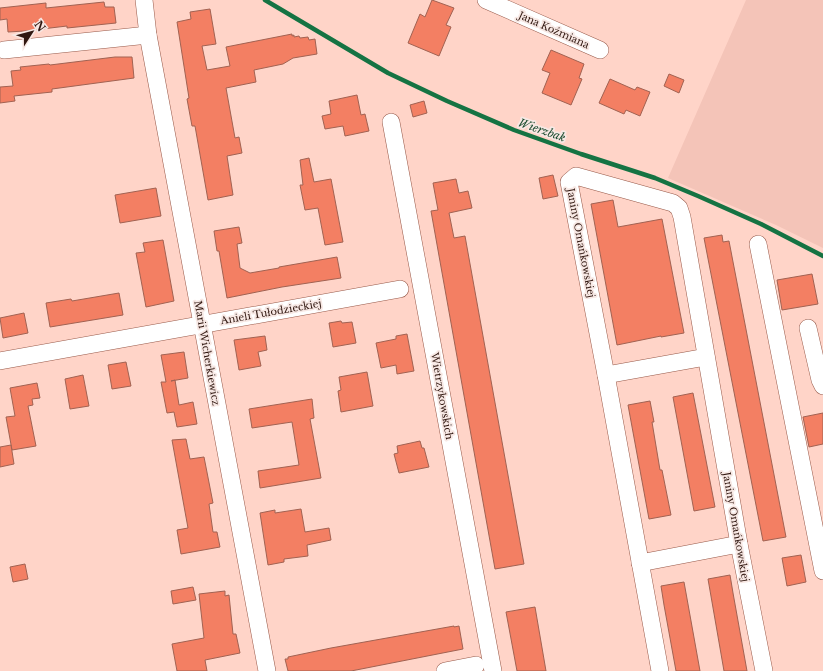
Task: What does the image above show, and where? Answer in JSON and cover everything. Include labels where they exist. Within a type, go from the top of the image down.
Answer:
[{"type":"street","name":"Marii Wicherkiewicz","points":[[144,0],[148,35],[267,671]]},
{"type":"street","name":"Jana Koźmiana","points":[[486,0],[600,50]]},
{"type":"street","points":[[4,50],[148,35]]},
{"type":"street","name":"Wietrzykowskich","points":[[391,122],[493,671]]},
{"type":"street","name":"Janiny Omańkowskiej","points":[[660,671],[606,374],[569,182],[576,176],[673,203],[679,208],[682,217],[739,544],[764,671]]},
{"type":"street","points":[[758,244],[823,571]]},
{"type":"street","name":"Anieli Tułodzieckiej","points":[[0,361],[400,289]]},
{"type":"street","points":[[808,328],[820,380],[823,386]]},
{"type":"street","points":[[606,374],[706,357]]},
{"type":"street","points":[[640,562],[739,544]]},
{"type":"street","points":[[445,671],[476,665]]},
{"type":"shaded area","points":[[746,0],[823,0],[823,248],[776,225],[668,178]]},
{"type":"building","points":[[432,0],[454,8],[446,25],[451,27],[439,56],[408,43],[420,14],[425,17]]},
{"type":"building","points":[[104,2],[105,7],[114,7],[116,23],[8,32],[7,19],[0,20],[0,8],[46,3],[46,8]]},
{"type":"building","points":[[210,9],[216,44],[202,46],[207,70],[230,66],[226,47],[292,34],[294,37],[308,37],[309,40],[315,39],[317,54],[293,58],[283,64],[254,70],[256,82],[226,88],[235,138],[239,137],[242,153],[227,156],[233,195],[208,200],[195,126],[192,126],[187,99],[189,98],[177,22],[191,19],[190,12]]},
{"type":"building","points":[[551,50],[584,64],[579,78],[582,79],[571,105],[542,93],[550,73],[542,70]]},
{"type":"building","points":[[115,57],[132,57],[134,78],[52,89],[52,92],[14,96],[15,101],[0,103],[0,87],[13,86],[11,71],[21,70],[20,67]]},
{"type":"building","points":[[669,74],[684,80],[679,93],[664,86]]},
{"type":"building","points":[[610,79],[635,90],[637,87],[650,92],[640,116],[626,110],[624,114],[599,103]]},
{"type":"building","points":[[357,95],[361,115],[365,114],[369,131],[345,136],[343,126],[325,129],[322,116],[331,114],[329,101]]},
{"type":"building","points":[[424,101],[427,113],[413,117],[410,105]]},
{"type":"building","points":[[309,158],[314,182],[331,179],[343,242],[325,245],[318,208],[305,210],[300,185],[303,185],[300,160]]},
{"type":"building","points":[[553,175],[558,196],[543,199],[539,178]]},
{"type":"building","points":[[456,179],[459,193],[468,191],[472,208],[449,213],[454,238],[465,236],[524,564],[495,569],[431,211],[438,210],[433,183]]},
{"type":"building","points":[[156,188],[161,216],[120,223],[115,195]]},
{"type":"building","points":[[613,200],[618,227],[662,219],[684,333],[617,345],[591,204]]},
{"type":"building","points":[[239,227],[242,243],[237,244],[240,268],[250,273],[337,257],[341,278],[282,287],[227,298],[214,231]]},
{"type":"building","points":[[722,235],[723,242],[729,241],[786,537],[763,541],[704,238]]},
{"type":"building","points":[[163,240],[174,301],[146,307],[136,253],[145,252],[143,243]]},
{"type":"building","points":[[812,274],[818,304],[782,310],[777,280]]},
{"type":"building","points":[[119,293],[123,315],[50,327],[46,303],[71,299],[72,301]]},
{"type":"building","points":[[24,313],[28,333],[3,338],[0,318]]},
{"type":"building","points":[[341,321],[342,323],[352,322],[356,343],[333,347],[329,323]]},
{"type":"building","points":[[407,334],[414,371],[397,374],[396,365],[381,368],[376,343],[396,339],[396,336]]},
{"type":"building","points":[[265,336],[267,350],[258,352],[261,366],[239,370],[234,340]]},
{"type":"building","points":[[184,352],[188,378],[175,380],[179,405],[193,402],[197,424],[177,427],[174,412],[167,413],[161,382],[166,382],[161,355]]},
{"type":"building","points":[[126,362],[131,386],[112,389],[108,365]]},
{"type":"building","points":[[367,372],[373,406],[341,412],[338,391],[341,390],[339,377]]},
{"type":"building","points":[[83,375],[89,406],[70,409],[65,379]]},
{"type":"building","points":[[37,383],[40,398],[32,399],[33,405],[28,406],[36,446],[12,450],[6,417],[15,416],[10,388]]},
{"type":"building","points":[[693,393],[715,507],[694,511],[673,397]]},
{"type":"building","points":[[312,399],[314,418],[310,419],[321,478],[260,488],[258,471],[299,465],[292,422],[252,428],[249,409]]},
{"type":"building","points":[[650,401],[660,470],[662,470],[671,515],[649,519],[628,405]]},
{"type":"building","points":[[823,413],[823,444],[809,447],[803,417]]},
{"type":"building","points":[[186,439],[190,459],[204,457],[213,503],[209,504],[213,532],[217,532],[220,547],[181,554],[177,530],[188,528],[172,440]]},
{"type":"building","points":[[420,441],[422,448],[424,448],[429,467],[399,473],[394,454],[398,453],[397,446]]},
{"type":"building","points":[[11,445],[14,464],[0,467],[0,447]]},
{"type":"building","points":[[301,509],[305,532],[329,528],[331,540],[307,545],[308,556],[284,559],[284,562],[268,565],[260,513],[275,510],[275,513]]},
{"type":"building","points":[[801,555],[806,582],[787,586],[782,558]]},
{"type":"building","points":[[25,564],[28,579],[13,582],[10,567]]},
{"type":"building","points":[[730,575],[747,671],[724,671],[708,579]]},
{"type":"building","points":[[684,582],[700,671],[676,671],[664,605],[661,586]]},
{"type":"building","points":[[193,587],[196,600],[173,604],[171,591]]},
{"type":"building","points":[[225,591],[225,596],[229,595],[233,634],[236,634],[240,653],[205,660],[207,671],[177,671],[172,644],[204,638],[199,594]]},
{"type":"building","points":[[535,607],[546,671],[517,671],[506,612]]},
{"type":"building","points":[[459,626],[463,649],[351,671],[288,671],[285,659],[288,659],[288,657],[331,648]]},
{"type":"waterway","name":"Wierzbak","points":[[265,0],[388,73],[447,101],[514,130],[655,178],[761,224],[823,256]]}]
